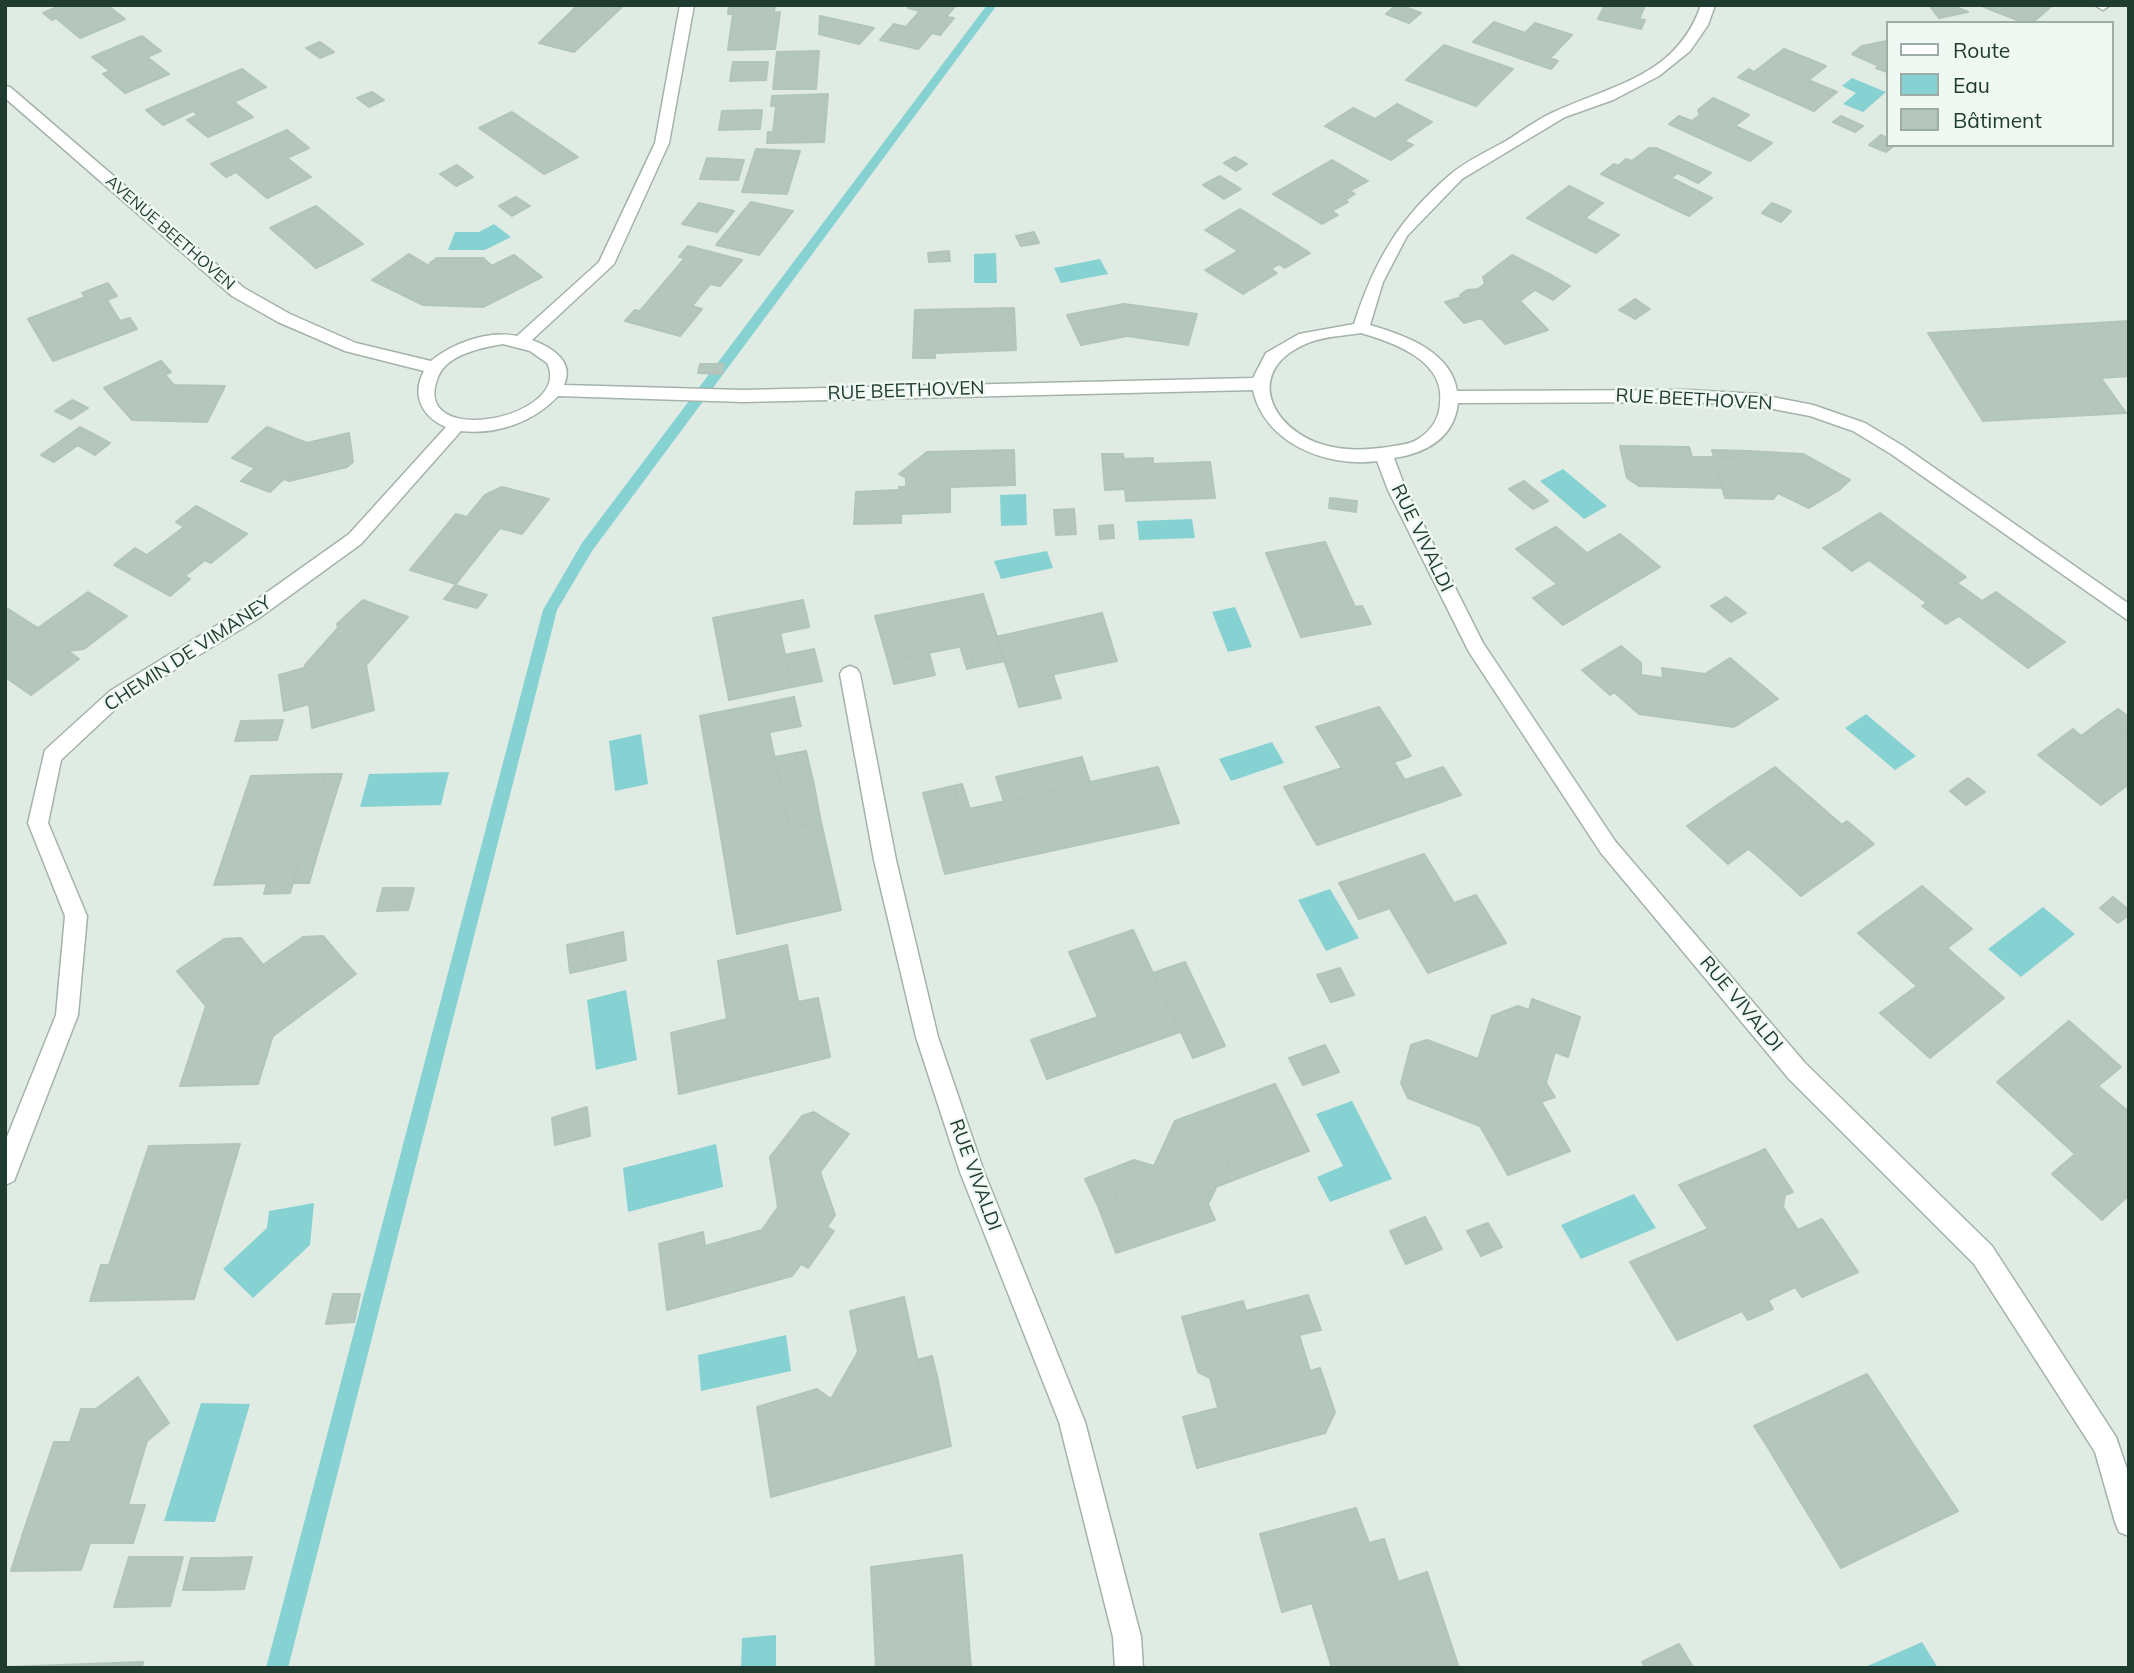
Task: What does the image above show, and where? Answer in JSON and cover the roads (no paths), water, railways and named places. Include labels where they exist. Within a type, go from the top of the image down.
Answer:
[{"type":"street","points":[[522,341],[606,264],[662,144],[687,5]]},
{"type":"street","points":[[1361,328],[1376,282],[1395,244],[1422,210],[1457,176],[1560,114],[1608,97],[1654,73],[1685,48],[1701,25],[1708,5]]},
{"type":"street","name":"AVENUE BEETHOVEN","points":[[5,90],[238,292],[284,318],[351,347],[435,368]]},
{"type":"street","points":[[1258,384],[1265,364],[1281,347],[1304,336],[1361,328],[1415,348],[1435,363],[1447,381],[1449,397]]},
{"type":"street","points":[[503,339],[522,341],[538,346],[550,354],[556,365],[558,377],[554,390],[542,404],[525,415],[503,423],[480,426],[458,424],[442,418],[430,407],[426,395],[428,381],[435,368],[465,347],[503,339]]},
{"type":"street","name":"RUE BEETHOVEN","points":[[554,390],[743,396],[1258,384]]},
{"type":"street","name":"RUE VIVALDI","points":[[1258,384],[1262,406],[1276,426],[1300,443],[1331,455],[1364,459],[1385,458],[1420,447],[1438,434],[1448,418],[1449,397]]},
{"type":"street","name":"RUE BEETHOVEN","points":[[1449,397],[1688,396],[1757,400],[1813,411],[1859,427],[1897,450],[2129,614]]},
{"type":"street","name":"CHEMIN DE VIMANEY","points":[[5,1173],[67,1015],[76,916],[38,823],[52,756],[117,696],[252,613],[355,539],[458,424]]},
{"type":"street","name":"RUE VIVALDI","points":[[1385,458],[1397,490],[1476,647],[1608,846],[1797,1070],[1983,1255],[2107,1446],[2129,1522]]},
{"type":"street","name":"RUE VIVALDI","points":[[850,674],[886,860],[927,1037],[972,1172],[1072,1422],[1127,1637],[1129,1668]]},
{"type":"water","points":[[1852,78],[1885,93],[1863,112],[1843,104],[1856,93],[1842,86]]},
{"type":"water","points":[[494,224],[511,237],[485,250],[448,250],[455,232],[479,232]]},
{"type":"water","points":[[996,253],[997,283],[974,283],[974,254]]},
{"type":"water","points":[[1100,259],[1108,274],[1061,283],[1054,268]]},
{"type":"water","points":[[1563,469],[1607,506],[1584,519],[1540,481]]},
{"type":"water","points":[[1026,494],[1027,525],[1001,526],[1000,495]]},
{"type":"water","points":[[1192,519],[1195,538],[1139,540],[1137,521]]},
{"type":"water","points":[[1047,551],[1053,568],[1001,579],[994,561]]},
{"type":"water","points":[[1235,607],[1252,647],[1228,652],[1212,612]]},
{"type":"water","points":[[1866,714],[1916,756],[1895,770],[1845,728]]},
{"type":"water","points":[[641,734],[648,784],[615,791],[609,741]]},
{"type":"water","points":[[1272,742],[1284,763],[1231,781],[1219,759]]},
{"type":"water","points":[[449,772],[441,805],[360,807],[369,774]]},
{"type":"water","points":[[1330,889],[1359,938],[1326,951],[1298,900]]},
{"type":"water","points":[[2043,907],[2075,934],[2021,977],[1988,949]]},
{"type":"water","points":[[626,990],[637,1060],[596,1070],[587,1000]]},
{"type":"water","points":[[1352,1101],[1392,1179],[1330,1202],[1317,1177],[1343,1166],[1316,1114]]},
{"type":"water","points":[[716,1144],[723,1187],[628,1212],[623,1168]]},
{"type":"water","points":[[1634,1194],[1656,1228],[1581,1259],[1561,1225]]},
{"type":"water","points":[[314,1203],[310,1245],[253,1298],[223,1269],[267,1228],[269,1211]]},
{"type":"water","points":[[786,1335],[791,1371],[701,1391],[698,1355]]},
{"type":"water","points":[[201,1403],[250,1404],[215,1522],[164,1521]]},
{"type":"water","points":[[776,1635],[776,1668],[741,1668],[742,1638]]},
{"type":"water","points":[[1922,1642],[1938,1668],[1863,1668]]},
{"type":"waterway","points":[[277,1668],[550,610],[587,547],[992,5]]}]
